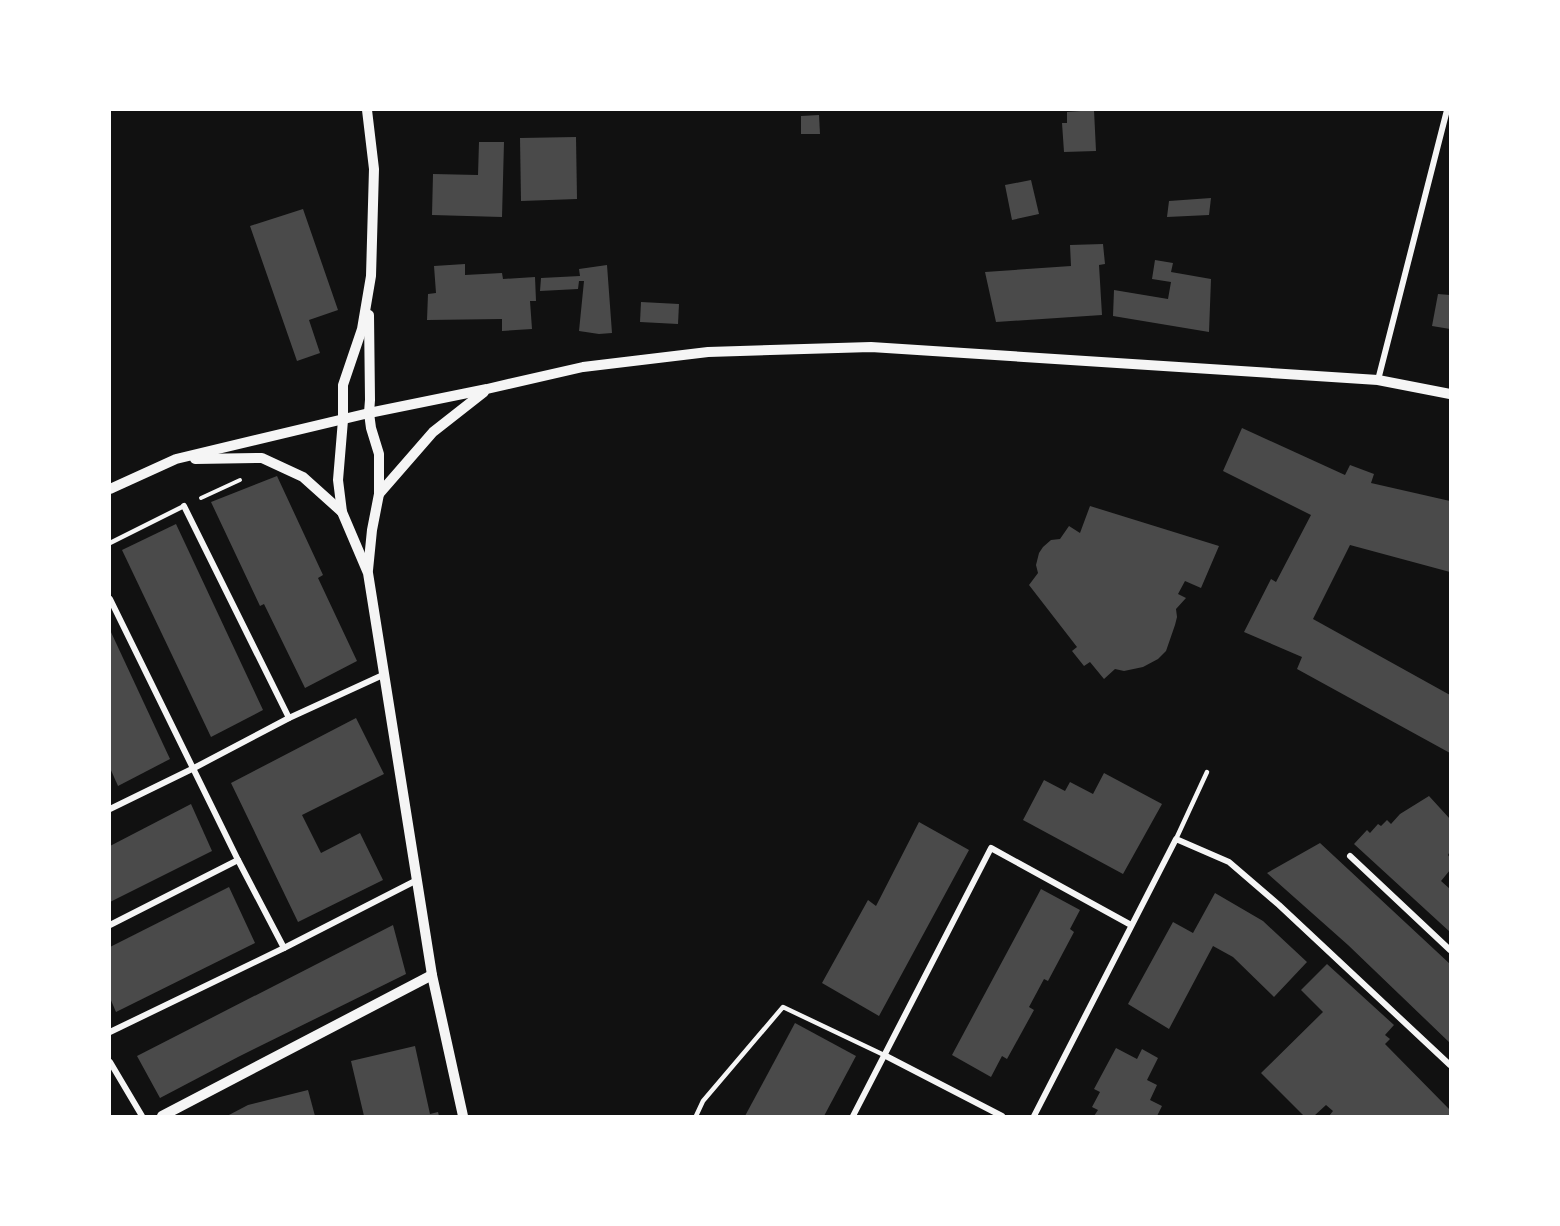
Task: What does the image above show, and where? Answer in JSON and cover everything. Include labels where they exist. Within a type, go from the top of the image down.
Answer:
[{"type":"street","points":[[367,110],[374,169],[369,413],[379,454],[379,494],[372,530],[368,573]]},
{"type":"street","points":[[1378,380],[1447,110]]},
{"type":"street","points":[[370,288],[362,329],[343,385],[343,420],[338,480],[342,513],[368,573],[432,975],[463,1116]]},
{"type":"street","points":[[110,489],[176,459],[369,413],[583,367],[708,352],[871,347],[1378,380],[1450,394]]},
{"type":"street","points":[[379,494],[433,432],[487,389]]},
{"type":"street","points":[[176,459],[262,458],[303,477],[342,513]]},
{"type":"street","points":[[184,506],[288,718]]},
{"type":"street","points":[[110,599],[238,860],[284,948]]},
{"type":"street","points":[[110,809],[288,718],[385,674]]},
{"type":"street","points":[[1035,1116],[1176,839],[1229,862],[1279,905],[1450,1065]]},
{"type":"street","points":[[853,1116],[992,848],[1131,925]]},
{"type":"street","points":[[1350,856],[1450,950]]},
{"type":"street","points":[[110,925],[238,860]]},
{"type":"street","points":[[110,1032],[284,948],[417,880]]},
{"type":"street","points":[[162,1116],[432,975]]},
{"type":"street","points":[[884,1055],[1002,1116]]},
{"type":"street","points":[[110,1062],[142,1116]]},
{"type":"lane","points":[[110,543],[184,506]]},
{"type":"lane","points":[[1176,839],[1207,771]]},
{"type":"lane","points":[[696,1116],[703,1101],[783,1007],[884,1055]]},
{"type":"path","points":[[184,506],[248,476]]},
{"type":"building","points":[[1094,110],[1096,151],[1064,152],[1062,123],[1067,123],[1067,112]]},
{"type":"building","points":[[819,115],[820,134],[801,134],[801,116]]},
{"type":"building","points":[[576,137],[577,199],[521,201],[520,138]]},
{"type":"building","points":[[479,142],[504,142],[502,217],[432,215],[433,174],[478,175]]},
{"type":"building","points":[[1031,180],[1039,214],[1012,220],[1005,185]]},
{"type":"building","points":[[1211,198],[1209,215],[1167,217],[1169,201]]},
{"type":"building","points":[[303,209],[338,310],[309,320],[320,353],[297,361],[250,226]]},
{"type":"building","points":[[1103,244],[1105,264],[1099,265],[1102,315],[996,322],[985,272],[1071,266],[1070,245]]},
{"type":"building","points":[[1155,260],[1173,263],[1171,272],[1211,279],[1209,332],[1113,316],[1114,290],[1168,299],[1171,282],[1152,279]]},
{"type":"building","points":[[465,264],[465,275],[502,273],[503,279],[535,277],[536,301],[530,301],[532,329],[502,331],[502,319],[427,320],[428,294],[436,293],[434,266]]},
{"type":"building","points":[[607,265],[612,333],[579,331],[584,281],[579,281],[578,289],[540,291],[541,278],[580,276],[579,269]]},
{"type":"building","points":[[1438,294],[1450,295],[1450,329],[1432,326]]},
{"type":"building","points":[[641,302],[679,304],[678,324],[640,322]]},
{"type":"building","points":[[1242,428],[1345,475],[1350,465],[1374,474],[1371,483],[1450,501],[1450,572],[1350,545],[1313,619],[1450,695],[1450,753],[1297,669],[1302,657],[1244,632],[1271,579],[1276,582],[1311,515],[1223,471]]},
{"type":"building","points":[[277,476],[323,575],[318,578],[357,661],[305,688],[264,604],[260,606],[211,502]]},
{"type":"building","points":[[1090,506],[1219,546],[1201,588],[1185,581],[1178,594],[1186,598],[1176,609],[1177,617],[1166,651],[1158,659],[1143,667],[1124,671],[1115,669],[1104,679],[1090,662],[1084,666],[1072,651],[1077,647],[1029,585],[1038,573],[1036,565],[1043,547],[1051,540],[1060,539],[1069,526],[1080,533]]},
{"type":"building","points":[[176,524],[263,710],[211,737],[122,550]]},
{"type":"building","points":[[110,630],[170,759],[118,786],[110,768]]},
{"type":"building","points":[[356,718],[384,774],[302,815],[321,853],[360,833],[383,880],[298,922],[231,783]]},
{"type":"building","points":[[1104,773],[1162,804],[1123,874],[1023,820],[1044,780],[1065,791],[1070,782],[1093,794]]},
{"type":"building","points":[[1429,796],[1450,819],[1448,855],[1450,870],[1441,881],[1450,889],[1450,932],[1354,844],[1367,830],[1370,833],[1378,824],[1381,826],[1387,820],[1391,824],[1400,814]]},
{"type":"building","points":[[191,804],[212,851],[110,902],[110,846]]},
{"type":"building","points":[[919,822],[969,850],[879,1016],[822,983],[868,900],[876,906]]},
{"type":"building","points":[[1320,843],[1450,964],[1450,1043],[1348,945],[1267,873]]},
{"type":"building","points":[[229,887],[255,943],[116,1012],[110,998],[110,947]]},
{"type":"building","points":[[1041,889],[1080,910],[1070,929],[1074,932],[1048,981],[1044,979],[1029,1007],[1034,1010],[1007,1059],[1002,1056],[991,1077],[952,1055]]},
{"type":"building","points":[[1215,893],[1263,921],[1307,962],[1274,997],[1233,957],[1213,946],[1169,1029],[1128,1004],[1173,922],[1193,933]]},
{"type":"building","points":[[393,925],[406,974],[160,1098],[137,1056]]},
{"type":"building","points":[[1327,964],[1394,1025],[1385,1035],[1390,1039],[1385,1044],[1450,1110],[1450,1116],[1329,1116],[1333,1111],[1326,1105],[1314,1116],[1304,1116],[1261,1073],[1323,1012],[1301,990]]},
{"type":"building","points":[[795,1023],[856,1056],[824,1116],[745,1116]]},
{"type":"building","points":[[415,1046],[430,1114],[438,1112],[439,1116],[364,1116],[351,1061]]},
{"type":"building","points":[[1116,1048],[1137,1059],[1142,1049],[1158,1058],[1147,1080],[1157,1085],[1150,1100],[1162,1106],[1157,1116],[1094,1116],[1098,1110],[1092,1107],[1100,1092],[1094,1089]]},
{"type":"building","points":[[308,1090],[315,1116],[227,1116],[248,1105]]}]
